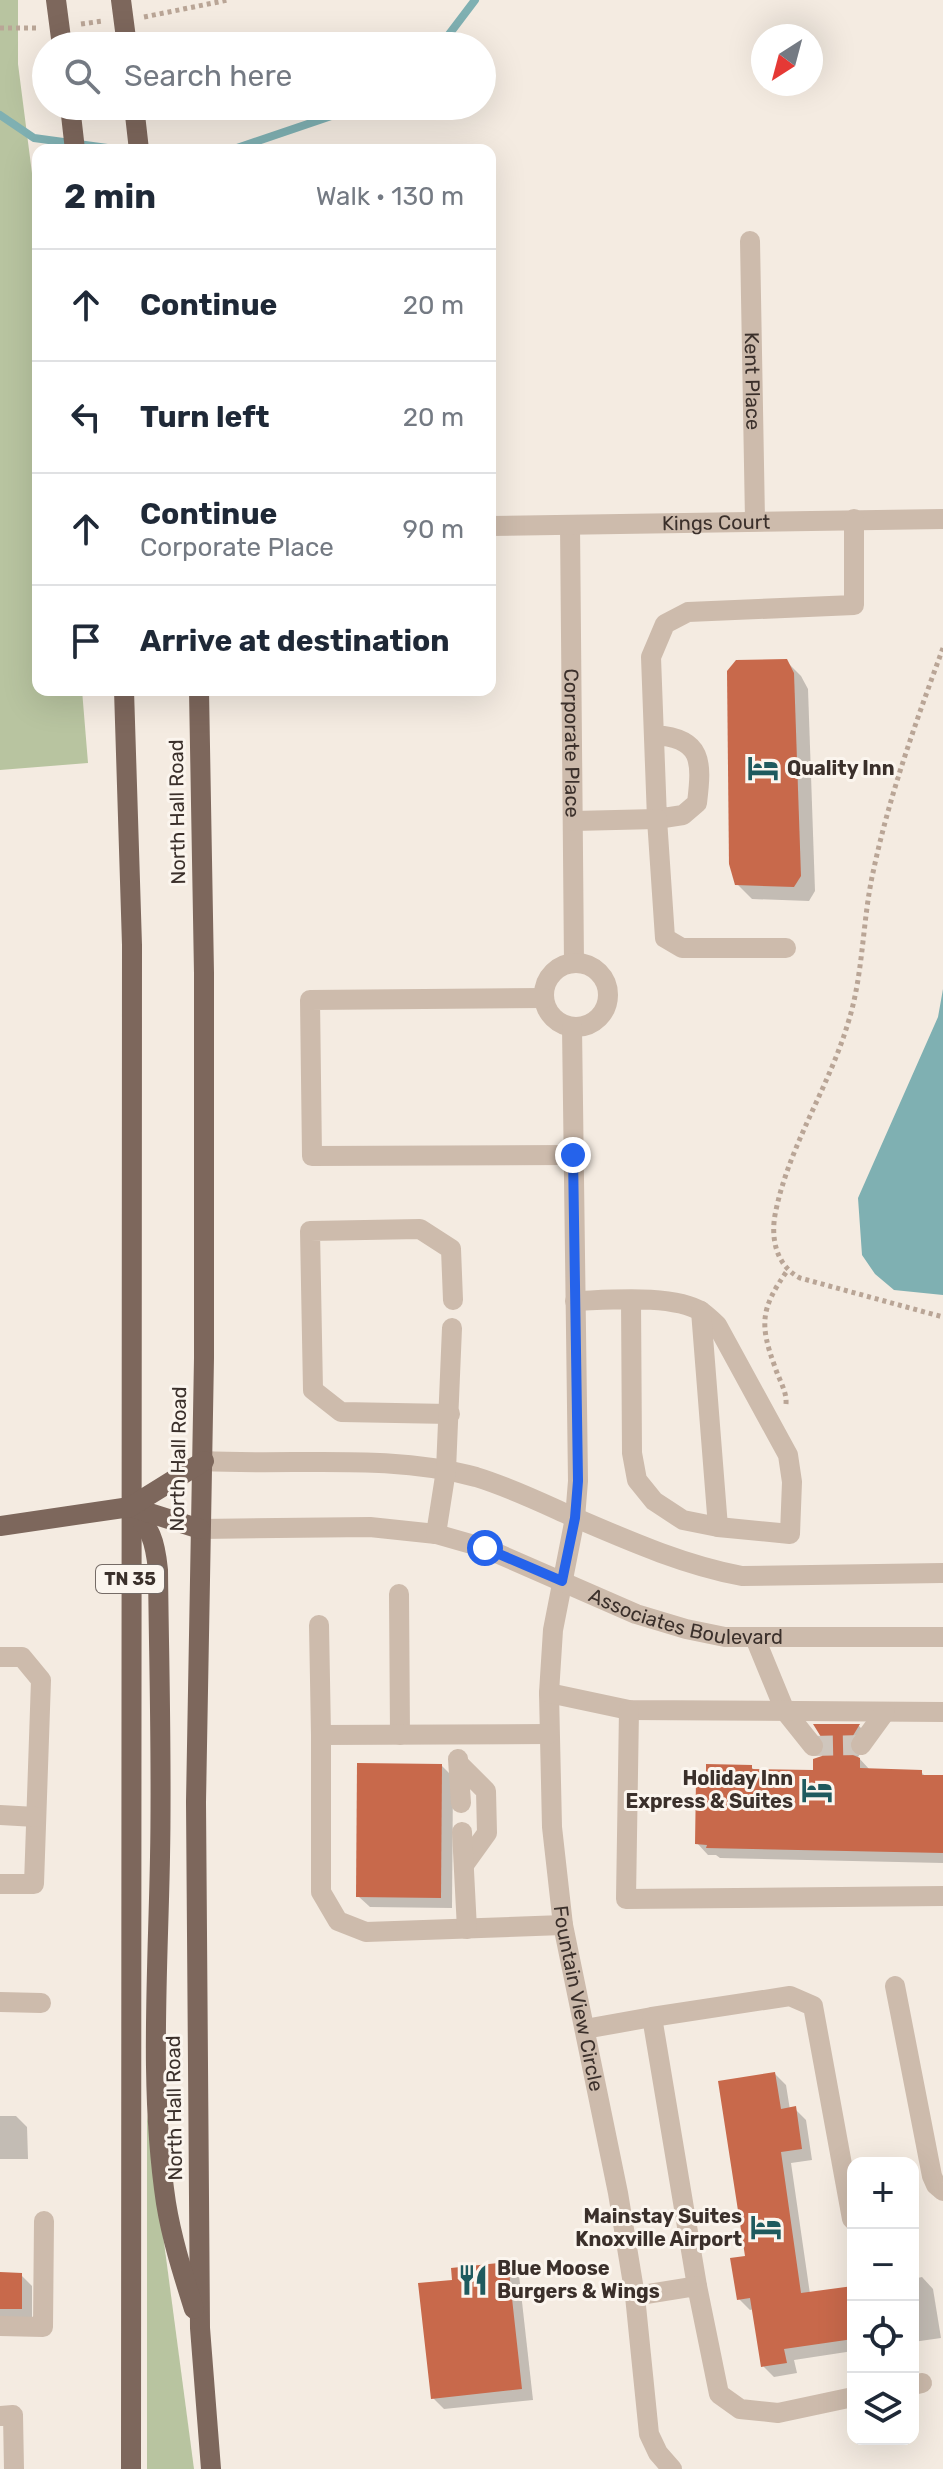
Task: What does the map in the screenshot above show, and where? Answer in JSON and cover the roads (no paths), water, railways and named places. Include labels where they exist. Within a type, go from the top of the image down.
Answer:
[{"type":"main road","points":[[56,0],[60,32]]},
{"type":"main road","points":[[121,0],[125,32]]},
{"type":"main road","points":[[72,120],[74,144]]},
{"type":"main road","points":[[136,120],[138,144]]},
{"type":"main road","name":"North Hall Road","points":[[124,696],[132,945],[131,2469]]},
{"type":"main road","name":"North Hall Road","points":[[199,696],[204,973],[204,1461],[200,1529],[196,1802],[200,2328],[211,2469]]},
{"type":"main road","points":[[0,1526],[130,1507],[204,1461]]},
{"type":"main road","points":[[130,1507],[200,1529]]},
{"type":"main road","points":[[130,1507],[146,1523],[151,1534],[158,1570],[158,2115],[172,2234],[200,2328]]},
{"type":"street","name":"Kent Place","points":[[750,241],[755,520]]},
{"type":"street","points":[[786,948],[682,948],[665,938],[651,657],[665,624],[688,612],[854,605],[854,519]]},
{"type":"street","name":"Kings Court","points":[[496,526],[943,519]]},
{"type":"street","name":"Corporate Place","points":[[570,525],[574,963]]},
{"type":"street","points":[[574,821],[657,819],[683,815],[697,803],[701,774],[694,748],[677,737],[655,735]]},
{"type":"street","points":[[574,963],[593,968],[601,975],[608,994],[607,1005],[594,1022],[572,1027],[553,1018],[546,1009],[544,998],[548,978],[564,965],[574,963]]},
{"type":"street","points":[[544,998],[310,1000],[312,1156],[573,1155]]},
{"type":"street","points":[[572,1027],[578,1481],[575,1518]]},
{"type":"street","points":[[450,1414],[341,1412],[313,1390],[310,1231],[420,1229],[451,1249],[453,1300]]},
{"type":"street","points":[[575,1301],[631,1300],[660,1300],[701,1311],[717,1325],[788,1455],[792,1482],[790,1534],[718,1527],[683,1520],[654,1501],[637,1480],[632,1453],[631,1300]]},
{"type":"street","points":[[701,1311],[718,1527]]},
{"type":"street","points":[[436,1534],[446,1470],[452,1328]]},
{"type":"street","points":[[204,1461],[388,1464],[446,1470],[478,1478],[672,1558],[742,1576],[943,1573]]},
{"type":"street","name":"Fountain View Circle","points":[[575,1518],[553,1630],[549,1693],[552,1827],[563,1925],[635,2296],[649,2434],[658,2453],[672,2469]]},
{"type":"street","name":"Associates Boulevard","points":[[200,1529],[370,1527],[436,1534],[485,1548],[636,1614],[725,1637],[943,1637]]},
{"type":"street","points":[[399,1594],[400,1735]]},
{"type":"street","points":[[319,1625],[321,1892],[338,1921],[366,1932],[563,1925]]},
{"type":"street","points":[[755,1638],[785,1711],[813,1746]]},
{"type":"street","points":[[0,1657],[22,1657],[41,1680],[34,1884],[0,1884]]},
{"type":"street","points":[[549,1693],[629,1710],[943,1712]]},
{"type":"street","points":[[629,1710],[626,1899],[943,1896]]},
{"type":"street","points":[[861,1745],[885,1712]]},
{"type":"street","points":[[321,1735],[549,1734]]},
{"type":"street","points":[[457,1735],[461,1803]]},
{"type":"street","points":[[459,1764],[486,1791],[487,1833],[464,1865]]},
{"type":"street","points":[[0,1815],[36,1817]]},
{"type":"street","points":[[462,1832],[467,1929]]},
{"type":"street","points":[[895,1986],[932,2176],[943,2191]]},
{"type":"street","points":[[585,2029],[790,1996],[813,2006],[847,2192]]},
{"type":"street","points":[[0,2002],[41,2003]]},
{"type":"street","points":[[652,2017],[697,2286],[719,2394],[740,2409],[778,2413],[847,2398]]},
{"type":"street","points":[[0,2326],[43,2327],[44,2221]]},
{"type":"street","points":[[635,2296],[697,2286]]},
{"type":"street","points":[[0,2416],[13,2415],[14,2469]]},
{"type":"water","points":[[943,989],[943,1295],[894,1290],[875,1274],[862,1255],[858,1198],[938,1017]]},
{"type":"waterway","points":[[451,32],[475,0]]},
{"type":"waterway","points":[[0,115],[34,138],[78,144]]},
{"type":"waterway","points":[[249,144],[320,120]]},
{"type":"tunnel","points":[[813,1746],[861,1745]]},
{"type":"place","name":"Quality Inn","points":[[763,768]]},
{"type":"place","name":"Holiday Inn Express & Suites","points":[[817,1790]]},
{"type":"place","name":"Mainstay Suites Knoxville Airport","points":[[766,2227]]},
{"type":"place","name":"Blue Moose Burgers & Wings","points":[[473,2280]]}]
